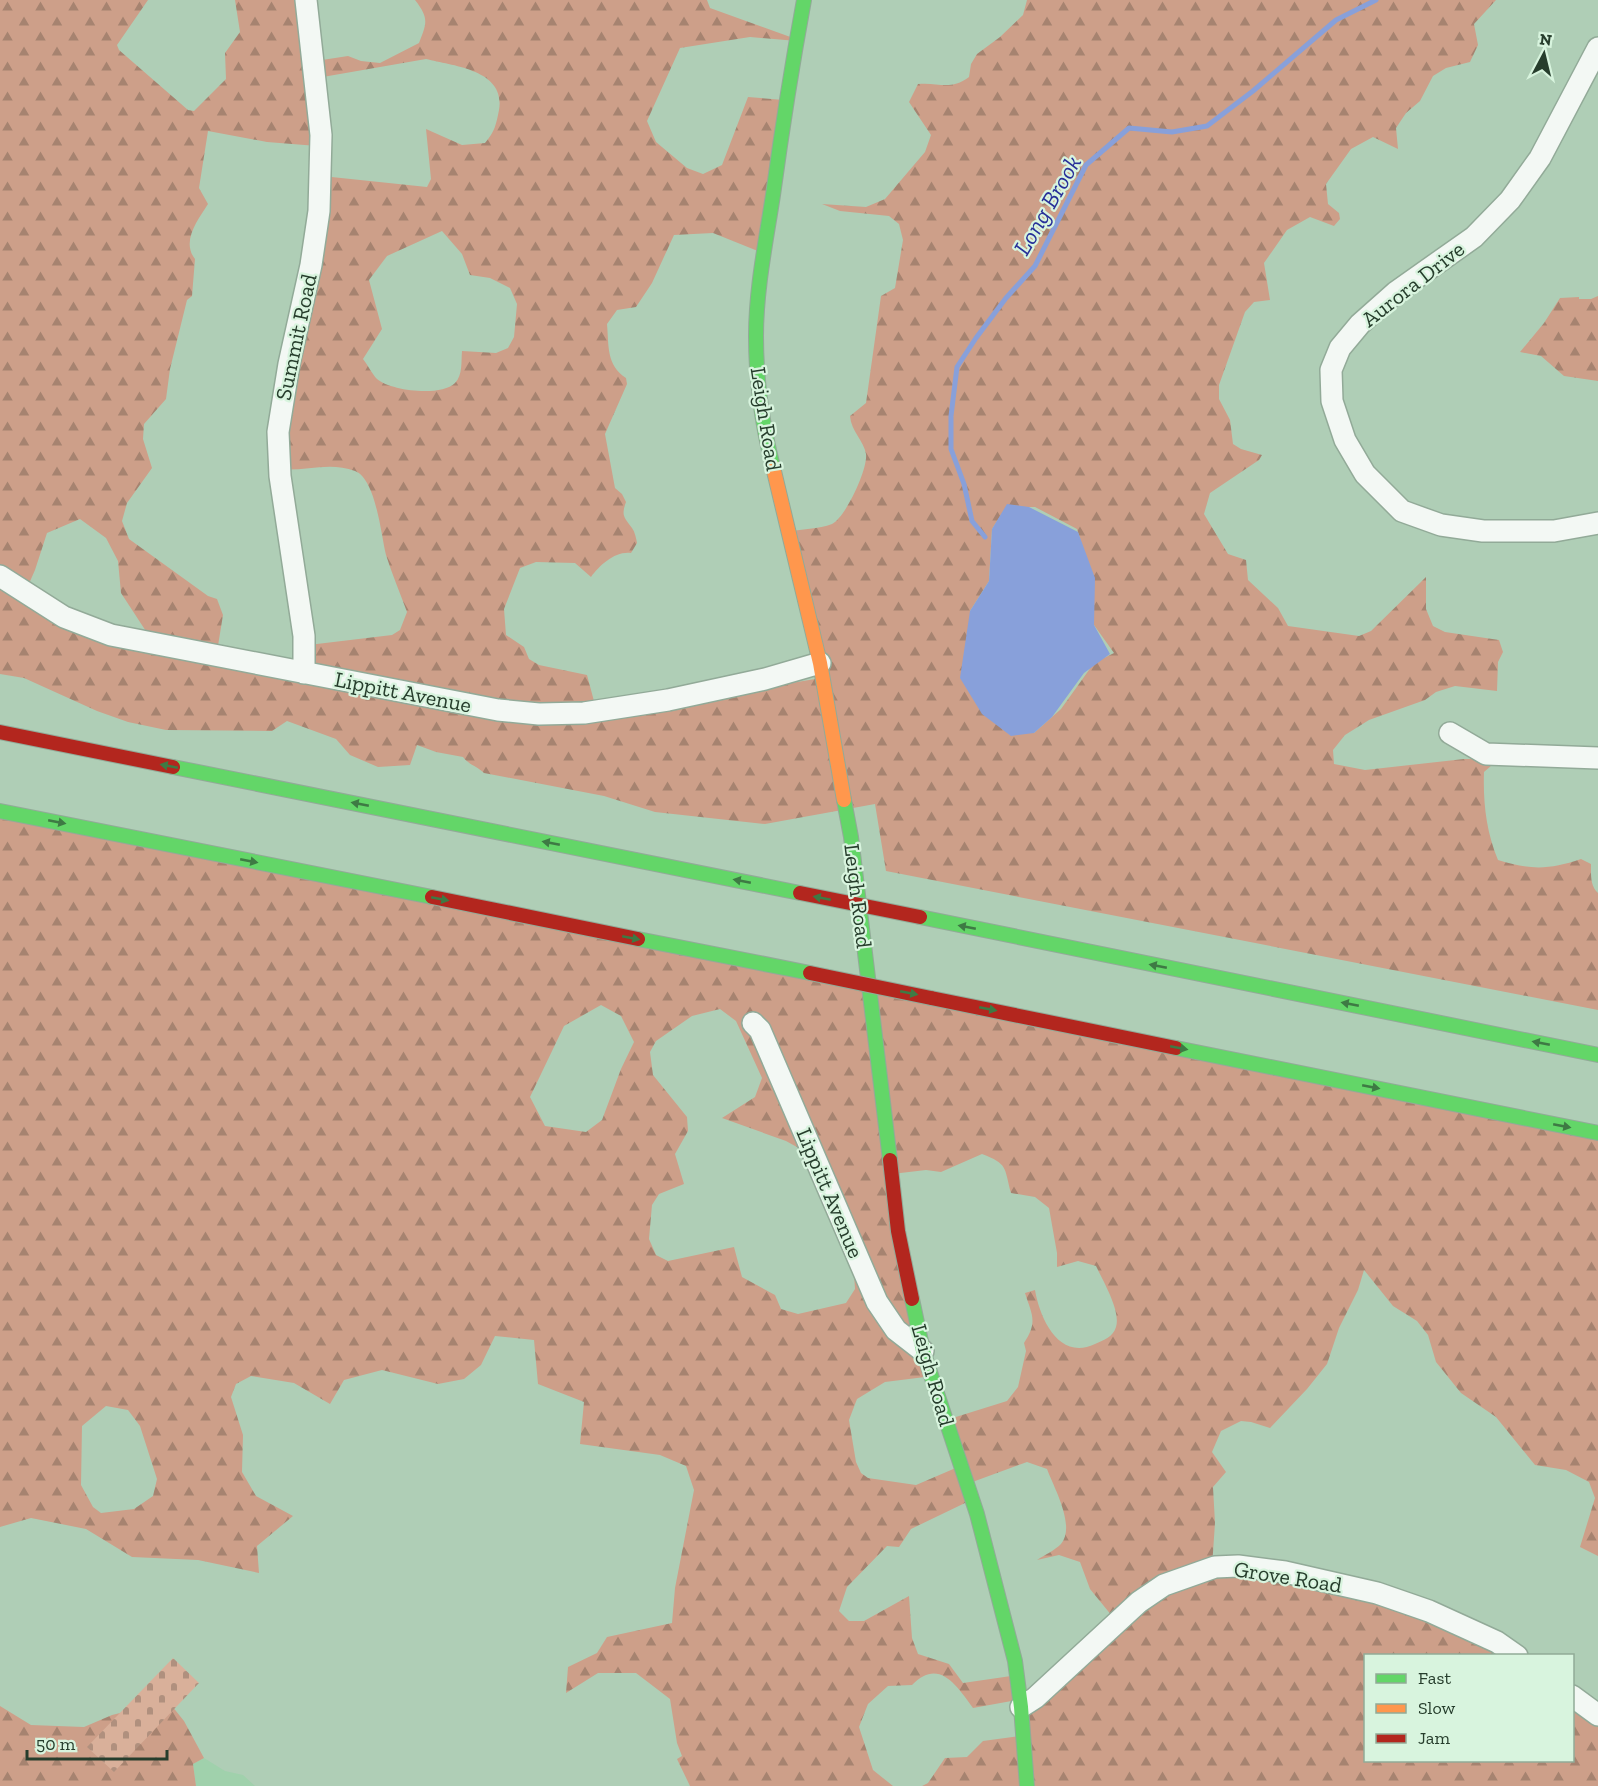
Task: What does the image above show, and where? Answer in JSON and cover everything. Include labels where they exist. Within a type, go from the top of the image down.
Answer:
[{"type":"main road","name":"Leigh Road","points":[[804,0],[788,86],[760,286],[756,334],[757,375],[763,428],[820,663],[851,837],[898,1230],[922,1351],[977,1514],[1015,1661],[1027,1786]]},
{"type":"main road","points":[[0,732],[1598,1055]]},
{"type":"main road","points":[[0,811],[1598,1133]]},
{"type":"street","name":"Summit Road","points":[[304,674],[304,636],[280,476],[278,432],[289,364],[311,265],[319,211],[321,135],[306,0]]},
{"type":"street","name":"Aurora Drive","points":[[1598,48],[1540,158],[1510,200],[1474,237],[1396,292],[1360,324],[1340,348],[1331,370],[1332,401],[1345,440],[1365,474],[1402,511],[1441,525],[1484,531],[1554,531],[1598,523]]},
{"type":"street","name":"Lippitt Avenue","points":[[0,576],[64,617],[111,635],[498,710],[539,714],[584,712],[668,699],[765,679],[820,663]]},
{"type":"street","points":[[1450,732],[1486,754],[1598,758]]},
{"type":"street","name":"Lippitt Avenue","points":[[753,1023],[760,1030],[877,1302],[896,1330],[922,1351]]},
{"type":"street","name":"Grove Road","points":[[1021,1707],[1035,1698],[1139,1602],[1164,1585],[1215,1567],[1238,1566],[1285,1572],[1377,1593],[1429,1611],[1497,1642],[1514,1654]]},
{"type":"street","points":[[1574,1697],[1598,1715]]},
{"type":"shaded area","points":[[204,1758],[225,1771],[243,1775],[255,1786],[196,1786],[193,1764]]},
{"type":"green space","points":[[0,0],[148,0],[117,45],[119,50],[188,110],[194,111],[226,79],[225,53],[240,32],[235,0],[306,0],[322,60],[348,56],[361,61],[380,63],[419,43],[424,30],[425,16],[415,0],[707,0],[710,8],[796,39],[797,41],[750,37],[680,48],[647,121],[656,142],[687,168],[703,174],[722,165],[748,97],[784,100],[765,254],[713,233],[674,235],[652,283],[636,307],[617,310],[607,324],[609,347],[612,361],[626,378],[627,384],[605,434],[615,488],[626,502],[624,516],[634,531],[637,543],[631,553],[614,557],[603,564],[591,577],[575,563],[536,562],[520,568],[504,609],[506,635],[524,647],[529,659],[539,665],[587,675],[598,716],[815,679],[786,532],[816,528],[838,520],[860,481],[866,454],[850,416],[866,403],[881,296],[895,288],[903,240],[899,224],[889,216],[840,211],[822,204],[866,207],[885,199],[925,152],[931,135],[909,102],[918,84],[950,85],[969,77],[971,64],[977,54],[1000,37],[1023,15],[1027,0],[1496,0],[1474,24],[1478,45],[1470,62],[1446,68],[1433,76],[1420,101],[1406,113],[1396,128],[1398,149],[1373,137],[1351,149],[1326,184],[1328,204],[1339,213],[1340,219],[1334,226],[1310,217],[1287,230],[1264,263],[1270,300],[1254,302],[1245,312],[1219,385],[1219,399],[1230,420],[1233,444],[1241,449],[1262,455],[1259,460],[1210,493],[1204,514],[1228,554],[1246,560],[1248,580],[1278,608],[1288,626],[1359,636],[1371,631],[1426,577],[1426,609],[1433,626],[1445,632],[1499,640],[1503,652],[1498,662],[1497,691],[1455,686],[1436,692],[1425,700],[1369,720],[1345,735],[1333,750],[1334,764],[1365,770],[1464,759],[1499,759],[1484,772],[1488,827],[1498,860],[1530,867],[1549,867],[1581,859],[1591,864],[1592,883],[1598,893],[1598,1010],[886,871],[875,804],[765,824],[655,812],[604,796],[484,773],[463,757],[436,752],[417,745],[410,765],[378,767],[350,755],[336,739],[287,721],[272,731],[166,730],[128,722],[97,711],[24,678],[0,674]],"holes":[[[426,59],[476,72],[486,78],[494,86],[499,97],[499,110],[495,128],[485,143],[462,145],[426,129],[431,179],[427,187],[322,176],[278,469],[336,467],[355,471],[362,476],[373,496],[386,555],[407,612],[400,630],[392,635],[300,646],[298,676],[216,658],[223,615],[217,599],[208,596],[129,539],[122,521],[127,503],[152,468],[143,439],[144,424],[166,399],[170,369],[187,300],[192,296],[195,259],[191,252],[190,238],[208,204],[199,188],[208,131],[267,142],[317,146],[317,78]],[[442,231],[462,254],[470,275],[490,278],[510,288],[517,304],[514,337],[508,348],[496,353],[462,351],[458,380],[439,390],[404,389],[393,387],[377,379],[363,359],[382,329],[369,280],[387,256]],[[1006,507],[1035,507],[1077,529],[1092,576],[1094,625],[1114,653],[1094,663],[1061,709],[1034,733],[970,611],[989,581],[992,529]],[[80,519],[106,538],[118,561],[121,593],[155,645],[24,595],[47,533]]]},
{"type":"green space","points":[[1598,296],[1598,381],[1564,376],[1541,356],[1520,352],[1544,323],[1560,298],[1591,299]]},
{"type":"green space","points":[[0,817],[1598,1139],[1598,1556],[1580,1547],[1595,1498],[1589,1482],[1566,1470],[1535,1465],[1496,1417],[1461,1393],[1436,1362],[1428,1335],[1417,1321],[1393,1306],[1364,1270],[1358,1290],[1339,1328],[1327,1364],[1307,1389],[1270,1428],[1241,1421],[1221,1431],[1212,1452],[1226,1472],[1213,1487],[1215,1523],[1212,1567],[1238,1574],[1332,1589],[1461,1630],[1506,1654],[1364,1654],[1364,1762],[1574,1762],[1574,1704],[1598,1722],[1598,1786],[922,1786],[928,1783],[945,1758],[967,1757],[983,1741],[1019,1736],[1023,1720],[1121,1627],[1090,1589],[1080,1562],[1059,1555],[1037,1560],[1061,1544],[1065,1536],[1065,1517],[1047,1469],[1027,1462],[967,1484],[965,1503],[911,1529],[899,1547],[887,1546],[847,1587],[839,1611],[849,1621],[864,1621],[909,1596],[912,1638],[918,1654],[949,1664],[963,1683],[1011,1676],[1017,1700],[973,1708],[954,1684],[939,1674],[922,1677],[912,1685],[888,1686],[868,1704],[859,1727],[873,1770],[893,1786],[690,1786],[677,1759],[682,1756],[677,1743],[670,1699],[636,1673],[598,1673],[566,1693],[568,1667],[597,1653],[607,1637],[672,1623],[675,1588],[694,1490],[686,1466],[660,1455],[580,1444],[584,1402],[538,1384],[534,1340],[495,1336],[481,1365],[464,1379],[438,1384],[382,1370],[344,1380],[330,1404],[294,1383],[251,1376],[236,1384],[231,1397],[243,1435],[242,1472],[256,1496],[293,1516],[257,1546],[259,1573],[198,1560],[132,1557],[86,1529],[31,1518],[0,1527]],"holes":[[[601,1005],[621,1016],[634,1042],[602,1120],[586,1132],[545,1126],[530,1097],[564,1026]],[[720,1009],[736,1021],[762,1078],[755,1097],[722,1118],[786,1141],[815,1157],[854,1273],[855,1289],[846,1303],[798,1314],[781,1309],[775,1295],[742,1277],[734,1247],[668,1261],[656,1255],[649,1239],[652,1205],[659,1194],[684,1184],[675,1154],[688,1131],[687,1117],[653,1075],[650,1052],[656,1041],[692,1016]],[[982,1154],[997,1161],[1004,1168],[1011,1193],[1035,1197],[1049,1208],[1057,1253],[1057,1267],[1078,1261],[1096,1266],[1114,1305],[1117,1320],[1115,1330],[1105,1340],[1098,1343],[1082,1348],[1071,1347],[1053,1334],[1041,1313],[1035,1290],[1025,1293],[1032,1324],[1024,1343],[1026,1351],[1018,1387],[1007,1401],[943,1421],[958,1467],[916,1485],[868,1478],[861,1473],[856,1462],[849,1420],[857,1399],[885,1382],[925,1377],[892,1174],[926,1170],[941,1172]],[[106,1406],[128,1410],[140,1426],[157,1479],[153,1496],[134,1509],[101,1513],[93,1507],[81,1485],[82,1426]]]},
{"type":"green space","points":[[173,1658],[199,1683],[114,1772],[87,1747]]},
{"type":"green space","points":[[168,1701],[184,1721],[204,1758],[193,1764],[196,1786],[0,1786],[0,1706],[31,1725],[84,1727],[112,1715]]},
{"type":"water","points":[[1007,504],[1029,507],[1078,532],[1095,578],[1094,625],[1110,654],[1084,673],[1052,717],[1034,733],[1011,736],[982,714],[960,678],[970,611],[989,581],[992,529]]},
{"type":"waterway","name":"Long Brook","points":[[985,537],[972,521],[964,484],[951,449],[951,416],[957,367],[1006,298],[1035,266],[1086,165],[1129,128],[1172,132],[1207,126],[1253,91],[1336,20],[1376,0]]},
{"type":"traffic: fast","points":[[773,467],[758,386],[756,318],[787,97],[804,0]]},
{"type":"traffic: fast","points":[[173,767],[800,893]]},
{"type":"traffic: fast","points":[[844,800],[851,837],[890,1160]]},
{"type":"traffic: fast","points":[[0,811],[432,897]]},
{"type":"traffic: fast","points":[[920,917],[1598,1055]]},
{"type":"traffic: fast","points":[[638,939],[810,973]]},
{"type":"traffic: fast","points":[[1176,1048],[1598,1133]]},
{"type":"traffic: fast","points":[[912,1299],[923,1351],[977,1514],[1015,1661],[1027,1786]]},
{"type":"traffic: slow","points":[[773,467],[820,663],[844,800]]},
{"type":"traffic: jam","points":[[0,732],[173,767]]},
{"type":"traffic: jam","points":[[800,893],[920,917]]},
{"type":"traffic: jam","points":[[432,897],[638,939]]},
{"type":"traffic: jam","points":[[810,973],[931,998]]},
{"type":"traffic: jam","points":[[931,998],[1176,1048]]},
{"type":"traffic: jam","points":[[890,1160],[898,1231],[912,1299]]}]
